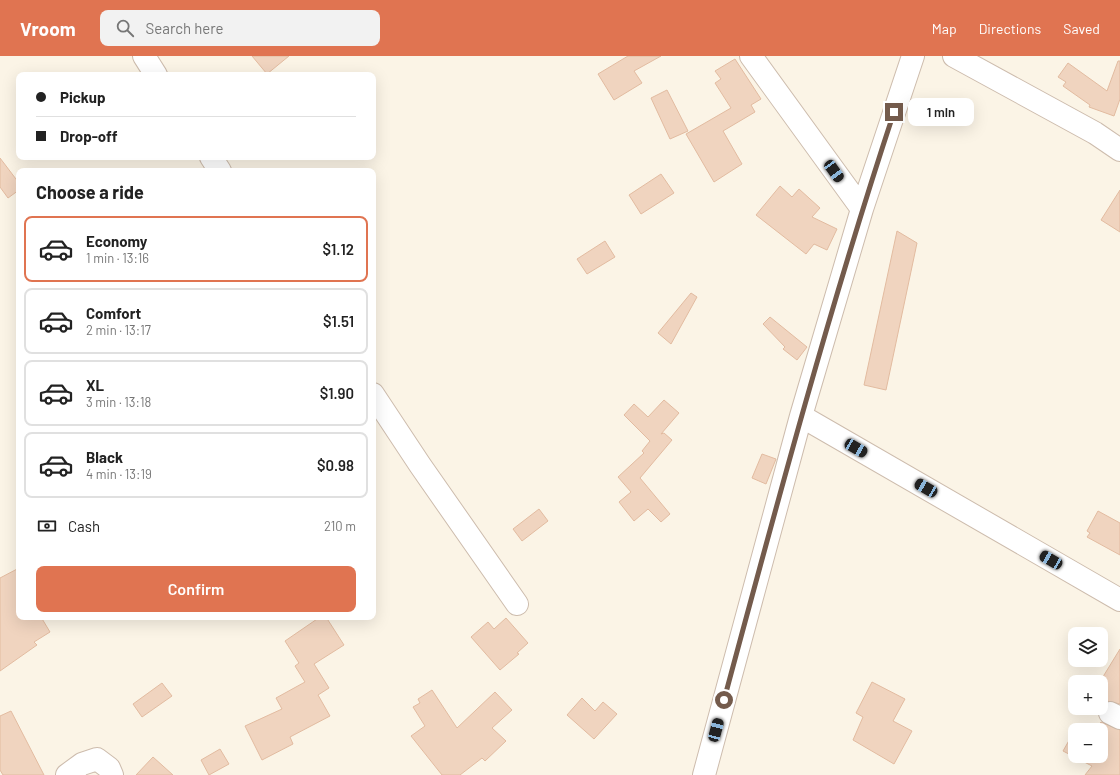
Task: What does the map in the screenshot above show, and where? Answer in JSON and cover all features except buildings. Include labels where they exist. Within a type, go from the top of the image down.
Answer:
[{"type":"street","points":[[144,56],[154,72]]},
{"type":"street","points":[[752,56],[862,209]]},
{"type":"street","points":[[704,775],[801,416],[862,209],[913,56]]},
{"type":"street","points":[[954,56],[1095,133],[1120,150]]},
{"type":"street","points":[[376,398],[517,604]]},
{"type":"street","points":[[801,416],[1120,600]]},
{"type":"street","points":[[66,775],[82,764],[97,759],[109,768],[112,775]]},
{"type":"route","points":[[724,700],[801,416],[862,209],[894,112]]}]
